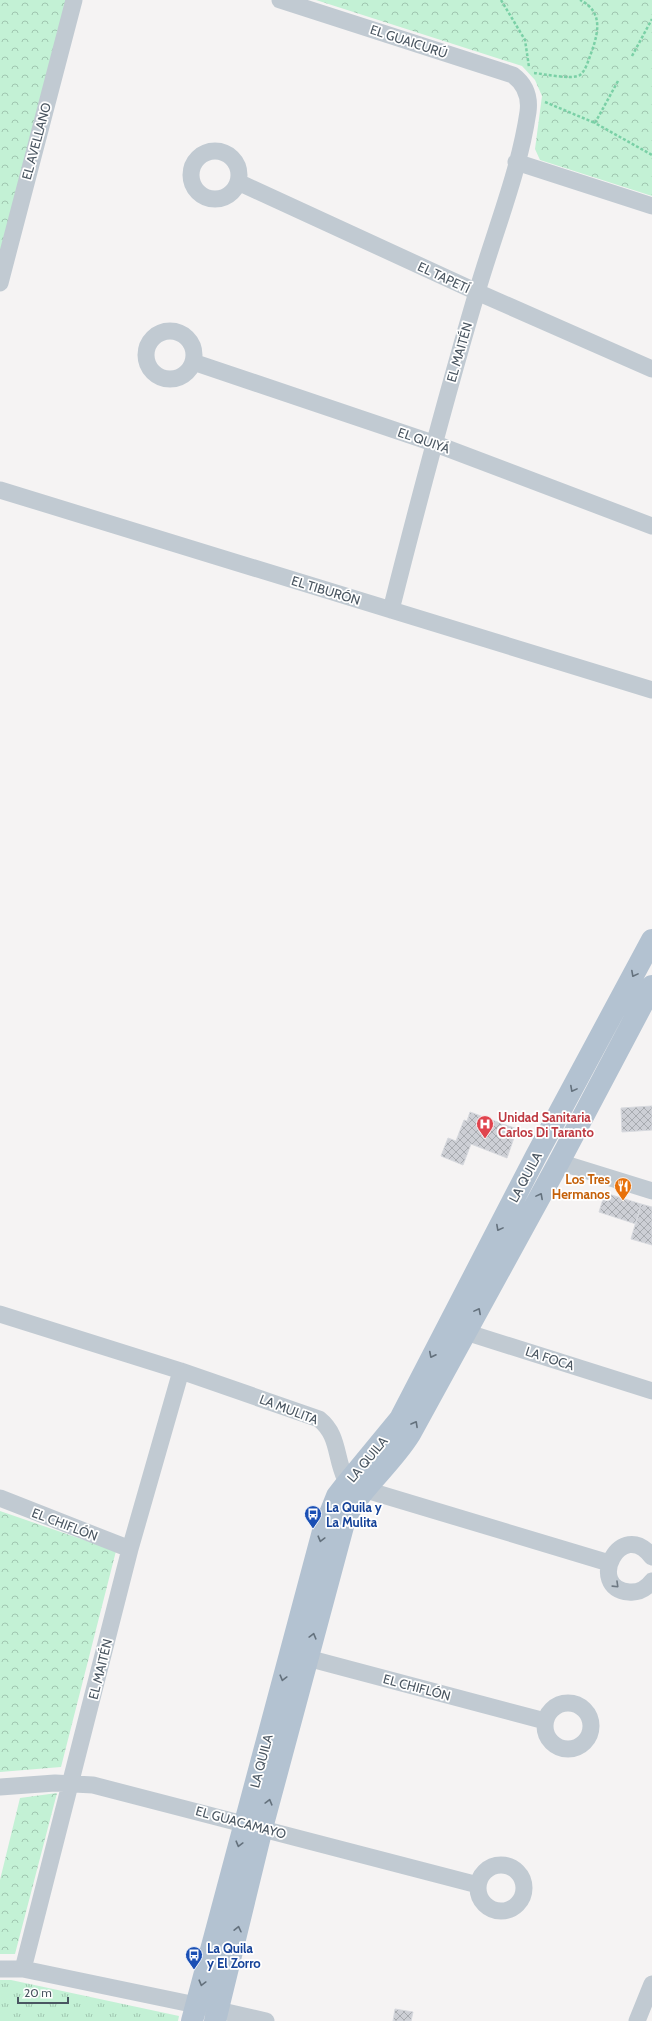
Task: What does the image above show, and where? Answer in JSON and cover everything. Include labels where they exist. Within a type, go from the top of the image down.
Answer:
[{"type":"main road","name":"LA QUILA","points":[[194,2013],[253,1825],[298,1655],[345,1519],[353,1503],[356,1485],[402,1447],[536,1156],[652,940]]},
{"type":"main road","name":"LA QUILA","points":[[457,1329],[559,1162],[652,986]]},
{"type":"main road","points":[[536,1156],[559,1162]]},
{"type":"main road","name":"LA QUILA","points":[[217,2016],[253,1825]]},
{"type":"street","name":"EL AVELLANO","points":[[0,283],[74,0]]},
{"type":"street","name":"EL GUAICURÚ","points":[[280,0],[513,75],[524,86],[528,95]]},
{"type":"street","name":"EL MAITÉN","points":[[391,610],[433,443],[516,162],[528,111],[528,95]]},
{"type":"street","points":[[516,162],[652,206]]},
{"type":"street","name":"EL TAPETÍ","points":[[238,182],[477,292],[652,369]]},
{"type":"street","name":"EL QUIYÁ","points":[[193,362],[433,443],[652,526]]},
{"type":"street","name":"EL TIBURÓN","points":[[0,490],[652,690]]},
{"type":"street","points":[[559,1162],[652,1191]]},
{"type":"street","name":"LA MULITA","points":[[0,1314],[181,1371],[319,1419],[328,1426],[333,1436],[342,1472],[345,1478],[356,1485]]},
{"type":"street","name":"LA FOCA","points":[[457,1329],[652,1391]]},
{"type":"street","name":"EL MAITÉN","points":[[23,1969],[130,1549],[181,1371]]},
{"type":"street","points":[[356,1485],[609,1563]]},
{"type":"street","name":"EL CHIFLÓN","points":[[0,1498],[130,1549]]},
{"type":"street","points":[[652,1557],[641,1547],[625,1546],[612,1555],[608,1570],[613,1584],[626,1592],[641,1591],[652,1581]]},
{"type":"street","name":"EL CHIFLÓN","points":[[298,1655],[545,1721]]},
{"type":"street","name":"EL GUACAMAYO","points":[[1,1790],[71,1783],[93,1785],[253,1825],[478,1885]]},
{"type":"street","points":[[0,1969],[23,1969],[194,2013],[266,2021]]},
{"type":"street","points":[[637,2021],[652,1984]]},
{"type":"path","points":[[501,0],[525,40],[530,70],[534,73],[573,77],[580,75],[584,70],[598,31],[597,22],[592,8],[580,0]]},
{"type":"path","points":[[632,56],[652,19]]},
{"type":"path","points":[[595,123],[618,82]]},
{"type":"path","points":[[528,95],[595,123],[652,155]]},
{"type":"green space","points":[[0,0],[68,0],[0,265]]},
{"type":"green space","points":[[316,0],[652,0],[652,196],[540,160],[535,149],[542,96],[535,80],[522,66]]},
{"type":"green space","points":[[0,1511],[116,1551],[61,1767],[0,1772]]},
{"type":"green space","points":[[57,1793],[15,1954],[0,1954],[0,1880],[20,1798]]},
{"type":"green space","points":[[0,1980],[11,1980],[179,2016],[178,2021],[0,2021]]},
{"type":"building","points":[[652,1106],[652,1130],[622,1132],[621,1108]]},
{"type":"building","name":"Unidad Sanitaria Carlos Di Taranto","points":[[470,1112],[517,1129],[507,1158],[471,1144],[463,1165],[441,1156],[448,1138],[456,1141],[464,1120],[467,1121]]},
{"type":"building","points":[[605,1193],[641,1204],[636,1224],[599,1212]]},
{"type":"building","points":[[641,1204],[652,1207],[652,1245],[631,1239]]},
{"type":"building","points":[[395,2009],[413,2012],[411,2021],[393,2021]]},
{"type":"place","name":"Unidad Sanitaria Carlos Di Taranto","points":[[485,1139]]},
{"type":"place","name":"Los Tres Hermanos","points":[[623,1201]]},
{"type":"place","name":"La Quila y La Mulita","points":[[313,1529]]},
{"type":"place","name":"La Quila y El Zorro","points":[[194,1970]]}]
